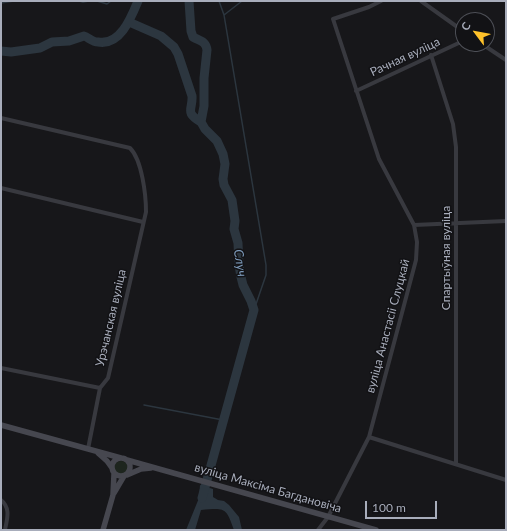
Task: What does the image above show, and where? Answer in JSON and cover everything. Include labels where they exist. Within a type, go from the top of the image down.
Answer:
[{"type":"main road","points":[[1,425],[127,460],[131,468],[113,495]]},
{"type":"main road","points":[[95,451],[101,455],[118,476],[125,476]]},
{"type":"main road","points":[[103,530],[113,495],[114,461],[121,458]]},
{"type":"main road","name":"вуліца Максіма Багдановіча","points":[[127,460],[376,530]]},
{"type":"main road","name":"вуліца Максіма Багдановіча","points":[[125,476],[141,469],[156,468]]},
{"type":"street","name":"вуліца Анастасіі Слуцкай","points":[[318,530],[328,517],[369,437],[416,260],[417,242],[414,225],[379,159],[333,19],[369,7],[381,1]]},
{"type":"street","points":[[421,1],[455,25]]},
{"type":"street","name":"Рачная вуліца","points":[[356,91],[455,44]]},
{"type":"street","points":[[494,52],[506,60]]},
{"type":"street","name":"Спартыўная вуліца","points":[[431,55],[453,124],[456,147],[456,464]]},
{"type":"street","name":"Урэчанская вуліца","points":[[1,118],[130,148],[138,161],[146,201],[146,212],[108,378],[100,388],[88,449]]},
{"type":"street","points":[[1,188],[143,222]]},
{"type":"street","points":[[414,225],[506,221]]},
{"type":"street","points":[[1,368],[100,388]]},
{"type":"street","points":[[369,437],[506,480]]},
{"type":"street","points":[[1,500],[7,506],[5,530]]},
{"type":"shaded area","points":[[121,461],[126,463],[128,468],[126,473],[121,475],[116,473],[114,468],[116,463]]},
{"type":"shaded area","points":[[200,485],[213,489],[213,497],[224,501],[229,505],[239,517],[242,530],[234,530],[226,513],[220,509],[215,509],[201,510],[195,530],[186,530],[199,498]]},
{"type":"waterway","points":[[1,3],[14,1]]},
{"type":"waterway","points":[[79,1],[89,1]]},
{"type":"waterway","points":[[97,1],[107,4],[111,1]]},
{"type":"waterway","name":"Случ","points":[[1,51],[11,52],[40,48],[52,42],[69,41],[84,36],[96,42],[113,40],[124,29],[138,1]]},
{"type":"waterway","name":"Случ","points":[[189,1],[191,31],[193,37],[204,43],[207,50],[204,78],[204,106],[201,122],[205,129],[217,141],[223,154],[225,164],[223,179],[224,185],[232,200],[235,221],[234,229],[238,243],[241,277],[254,310],[202,498]]},
{"type":"waterway","points":[[219,1],[224,15],[266,265],[266,275],[254,310]]},
{"type":"waterway","points":[[224,15],[242,1]]},
{"type":"waterway","points":[[129,22],[161,36],[174,47],[178,54],[192,96],[191,113],[201,122]]},
{"type":"waterway","points":[[144,405],[223,420]]}]
